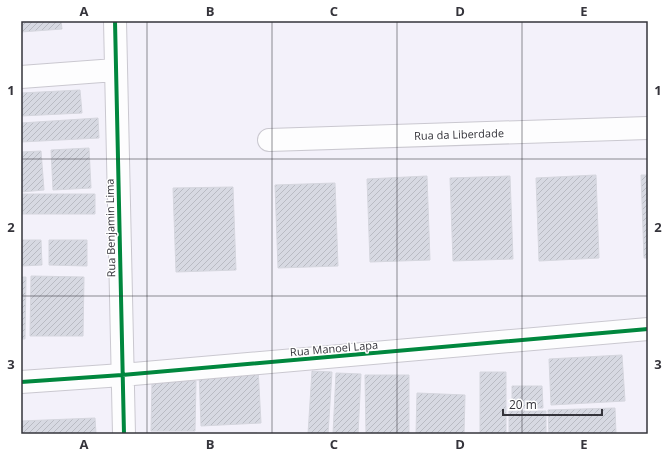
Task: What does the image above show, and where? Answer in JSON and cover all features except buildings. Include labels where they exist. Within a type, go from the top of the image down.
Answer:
[{"type":"street","name":"Rua Benjamin Lima","points":[[115,21],[124,434]]},
{"type":"street","points":[[21,77],[115,70]]},
{"type":"street","name":"Rua da Liberdade","points":[[269,140],[648,128]]},
{"type":"street","name":"Rua Manoel Lapa","points":[[21,382],[122,375],[648,329]]},
{"type":"cycle path","points":[[115,21],[124,434]]},
{"type":"cycle path","points":[[21,382],[122,375],[648,329]]}]
